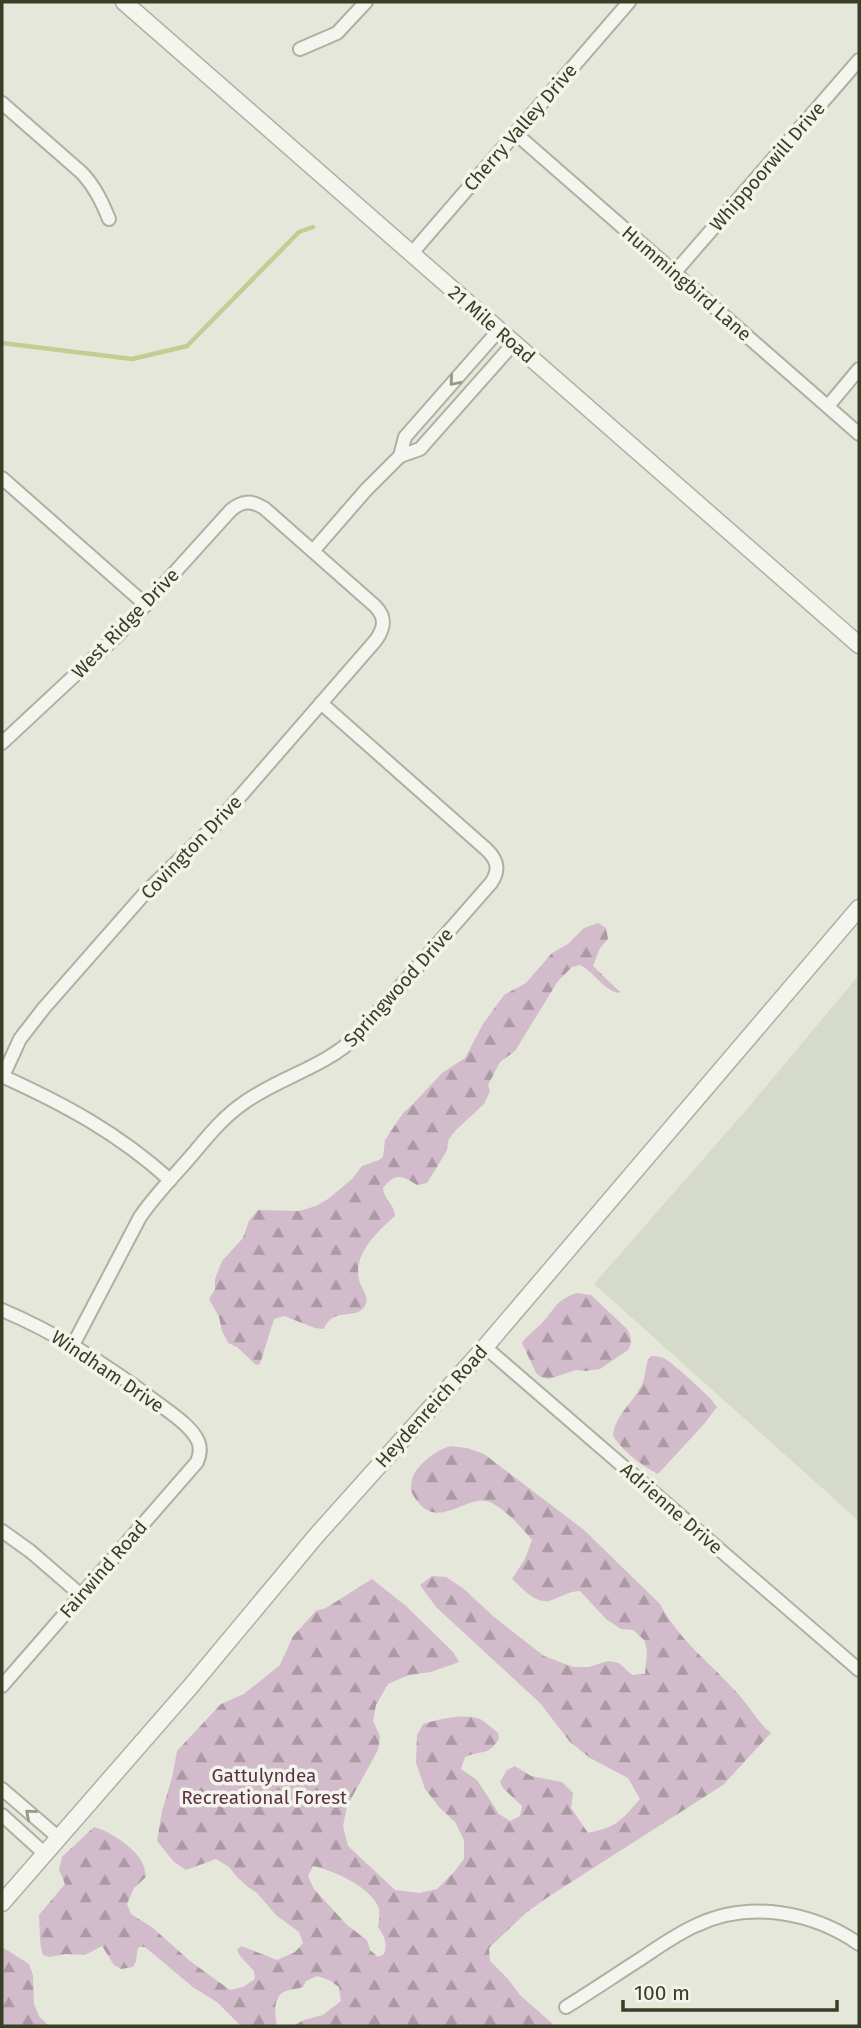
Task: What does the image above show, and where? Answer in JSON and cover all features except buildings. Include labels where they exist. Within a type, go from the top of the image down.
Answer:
[{"type":"street","name":"21 Mile Road","points":[[124,2],[859,645]]},
{"type":"street","points":[[300,49],[337,33],[366,2]]},
{"type":"street","name":"Cherry Valley Drive","points":[[412,253],[629,2]]},
{"type":"street","name":"Whippoorwill Drive","points":[[675,272],[859,60]]},
{"type":"street","points":[[2,103],[86,178],[100,198],[109,219]]},
{"type":"street","name":"Hummingbird Lane","points":[[515,133],[859,434]]},
{"type":"street","points":[[400,456],[405,437],[499,330]]},
{"type":"street","points":[[313,551],[366,490],[400,456],[419,449],[514,343]]},
{"type":"street","points":[[828,406],[859,369]]},
{"type":"street","points":[[2,478],[146,606]]},
{"type":"street","name":"West Ridge Drive","points":[[2,743],[119,634],[231,510],[241,503],[251,502],[264,508],[313,551]]},
{"type":"street","name":"Covington Drive","points":[[2,1076],[20,1039],[44,1008],[145,893],[217,823],[376,640],[383,628],[383,616],[313,551]]},
{"type":"street","name":"Springwood Drive","points":[[73,1345],[130,1233],[150,1203],[216,1127],[244,1102],[331,1057],[356,1037],[497,873],[496,859],[486,849],[321,703]]},
{"type":"street","name":"Heydenreich Road","points":[[2,1903],[191,1686],[316,1536],[485,1346],[859,908]]},
{"type":"street","points":[[2,1076],[59,1102],[100,1126],[170,1180]]},
{"type":"street","name":"Windham Drive","points":[[2,1310],[73,1345],[122,1377],[183,1424],[195,1437],[200,1450]]},
{"type":"street","name":"Adrienne Drive","points":[[485,1346],[859,1670]]},
{"type":"street","name":"Fairwind Road","points":[[2,1686],[197,1462],[200,1450]]},
{"type":"street","points":[[2,1531],[81,1595]]},
{"type":"street","points":[[2,1789],[59,1838]]},
{"type":"street","points":[[2,1815],[45,1854]]},
{"type":"street","points":[[566,2007],[673,1938],[698,1924],[722,1916],[768,1912],[799,1915],[827,1925],[859,1944]]},
{"type":"shaded area","points":[[859,975],[859,1521],[594,1284],[753,1102]]},
{"type":"green space","points":[[598,923],[606,928],[608,939],[600,948],[593,966],[620,992],[608,988],[580,965],[572,967],[558,981],[515,1051],[500,1062],[488,1085],[490,1091],[484,1104],[449,1139],[446,1152],[427,1183],[417,1185],[399,1177],[383,1188],[395,1216],[374,1236],[360,1261],[359,1280],[366,1296],[365,1306],[356,1313],[333,1318],[324,1329],[284,1316],[274,1319],[260,1364],[256,1365],[237,1347],[228,1343],[209,1299],[215,1289],[215,1279],[222,1261],[243,1238],[249,1221],[258,1210],[299,1211],[316,1206],[352,1179],[362,1166],[383,1157],[385,1140],[403,1113],[442,1073],[465,1058],[483,1024],[504,995],[526,983],[552,953],[568,944],[584,928]]},
{"type":"green space","points":[[577,1293],[591,1295],[627,1329],[631,1340],[630,1347],[600,1369],[576,1370],[549,1379],[541,1377],[536,1373],[522,1343],[559,1303]]},
{"type":"green space","points":[[651,1356],[662,1357],[672,1363],[717,1407],[658,1474],[633,1458],[613,1436],[617,1421],[643,1382]]},
{"type":"green space","name":"Gattulyndea Recreational Forest","points":[[450,1446],[484,1454],[584,1530],[660,1604],[686,1641],[729,1684],[771,1733],[723,1785],[551,1895],[527,1912],[489,1948],[490,1961],[520,1995],[555,2026],[293,2026],[323,2015],[341,2001],[339,1987],[317,1976],[306,1981],[303,1987],[286,1991],[278,1997],[277,2026],[241,2026],[217,2002],[194,1988],[145,1947],[139,1947],[133,1967],[121,1969],[114,1965],[102,1946],[85,1955],[43,1955],[39,1915],[65,1884],[59,1870],[62,1857],[94,1827],[126,1844],[143,1864],[146,1877],[134,1888],[127,1904],[131,1914],[153,1928],[190,1961],[230,1990],[243,1987],[255,1979],[254,1971],[237,1950],[241,1946],[277,1960],[295,1952],[303,1943],[299,1932],[276,1915],[229,1867],[216,1859],[186,1870],[174,1862],[157,1841],[162,1811],[177,1751],[221,1704],[244,1694],[280,1665],[293,1636],[316,1611],[326,1608],[372,1579],[406,1606],[453,1652],[459,1662],[431,1672],[409,1675],[388,1684],[376,1705],[373,1721],[380,1736],[378,1750],[347,1806],[343,1826],[348,1846],[395,1890],[419,1893],[437,1889],[464,1859],[464,1840],[455,1822],[425,1789],[416,1763],[417,1735],[423,1724],[451,1717],[473,1717],[482,1720],[498,1733],[499,1739],[491,1748],[465,1757],[461,1769],[477,1780],[499,1814],[510,1821],[520,1816],[522,1806],[500,1782],[507,1770],[515,1766],[531,1776],[562,1782],[573,1793],[571,1808],[588,1833],[618,1822],[640,1799],[628,1778],[590,1758],[570,1742],[540,1703],[436,1607],[420,1585],[432,1576],[446,1577],[544,1656],[573,1667],[589,1667],[608,1661],[619,1663],[632,1675],[645,1674],[645,1641],[633,1630],[621,1629],[606,1619],[580,1591],[541,1601],[512,1579],[525,1559],[532,1540],[503,1510],[483,1500],[435,1513],[417,1501],[411,1488],[414,1474],[430,1457]],"holes":[[[313,1866],[361,1887],[375,1901],[379,1909],[378,1927],[384,1937],[384,1954],[378,1957],[370,1950],[367,1940],[347,1925],[314,1889],[308,1876]]]},
{"type":"green space","points":[[2,1947],[29,1964],[33,1975],[34,2004],[39,2016],[49,2026],[2,2026]]},
{"type":"waterway","points":[[2,343],[132,359],[187,346],[299,232],[313,227]]}]
